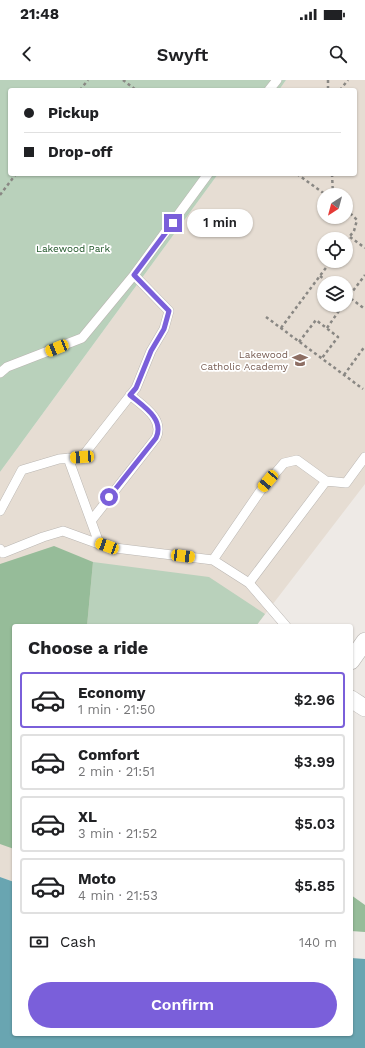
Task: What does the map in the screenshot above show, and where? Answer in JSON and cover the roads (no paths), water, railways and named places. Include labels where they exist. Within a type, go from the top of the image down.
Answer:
[{"type":"street","points":[[353,658],[365,641]]},
{"type":"street","points":[[353,700],[365,708]]},
{"type":"lane","points":[[271,88],[277,80]]},
{"type":"lane","points":[[0,373],[7,367],[82,338],[134,275],[207,176]]},
{"type":"lane","points":[[0,511],[22,470],[59,459],[82,457],[136,388],[151,351],[164,329],[169,311],[134,275]]},
{"type":"lane","points":[[91,521],[156,438],[159,431],[158,421],[130,395]]},
{"type":"lane","points":[[213,560],[261,490],[284,463],[297,460],[326,482],[346,483],[365,457]]},
{"type":"lane","points":[[68,458],[99,544]]},
{"type":"lane","points":[[249,583],[326,482]]},
{"type":"lane","points":[[0,549],[3,553],[43,537],[63,531],[107,546],[213,560],[249,583],[284,624]]},
{"type":"water","points":[[0,877],[12,881],[12,1036],[353,1036],[353,958],[365,959],[365,1048],[0,1048]]},
{"type":"place","name":"Lakewood Catholic Academy","points":[[300,360]]},
{"type":"park label","name":"Lakewood Park","points":[[73,248]]}]
